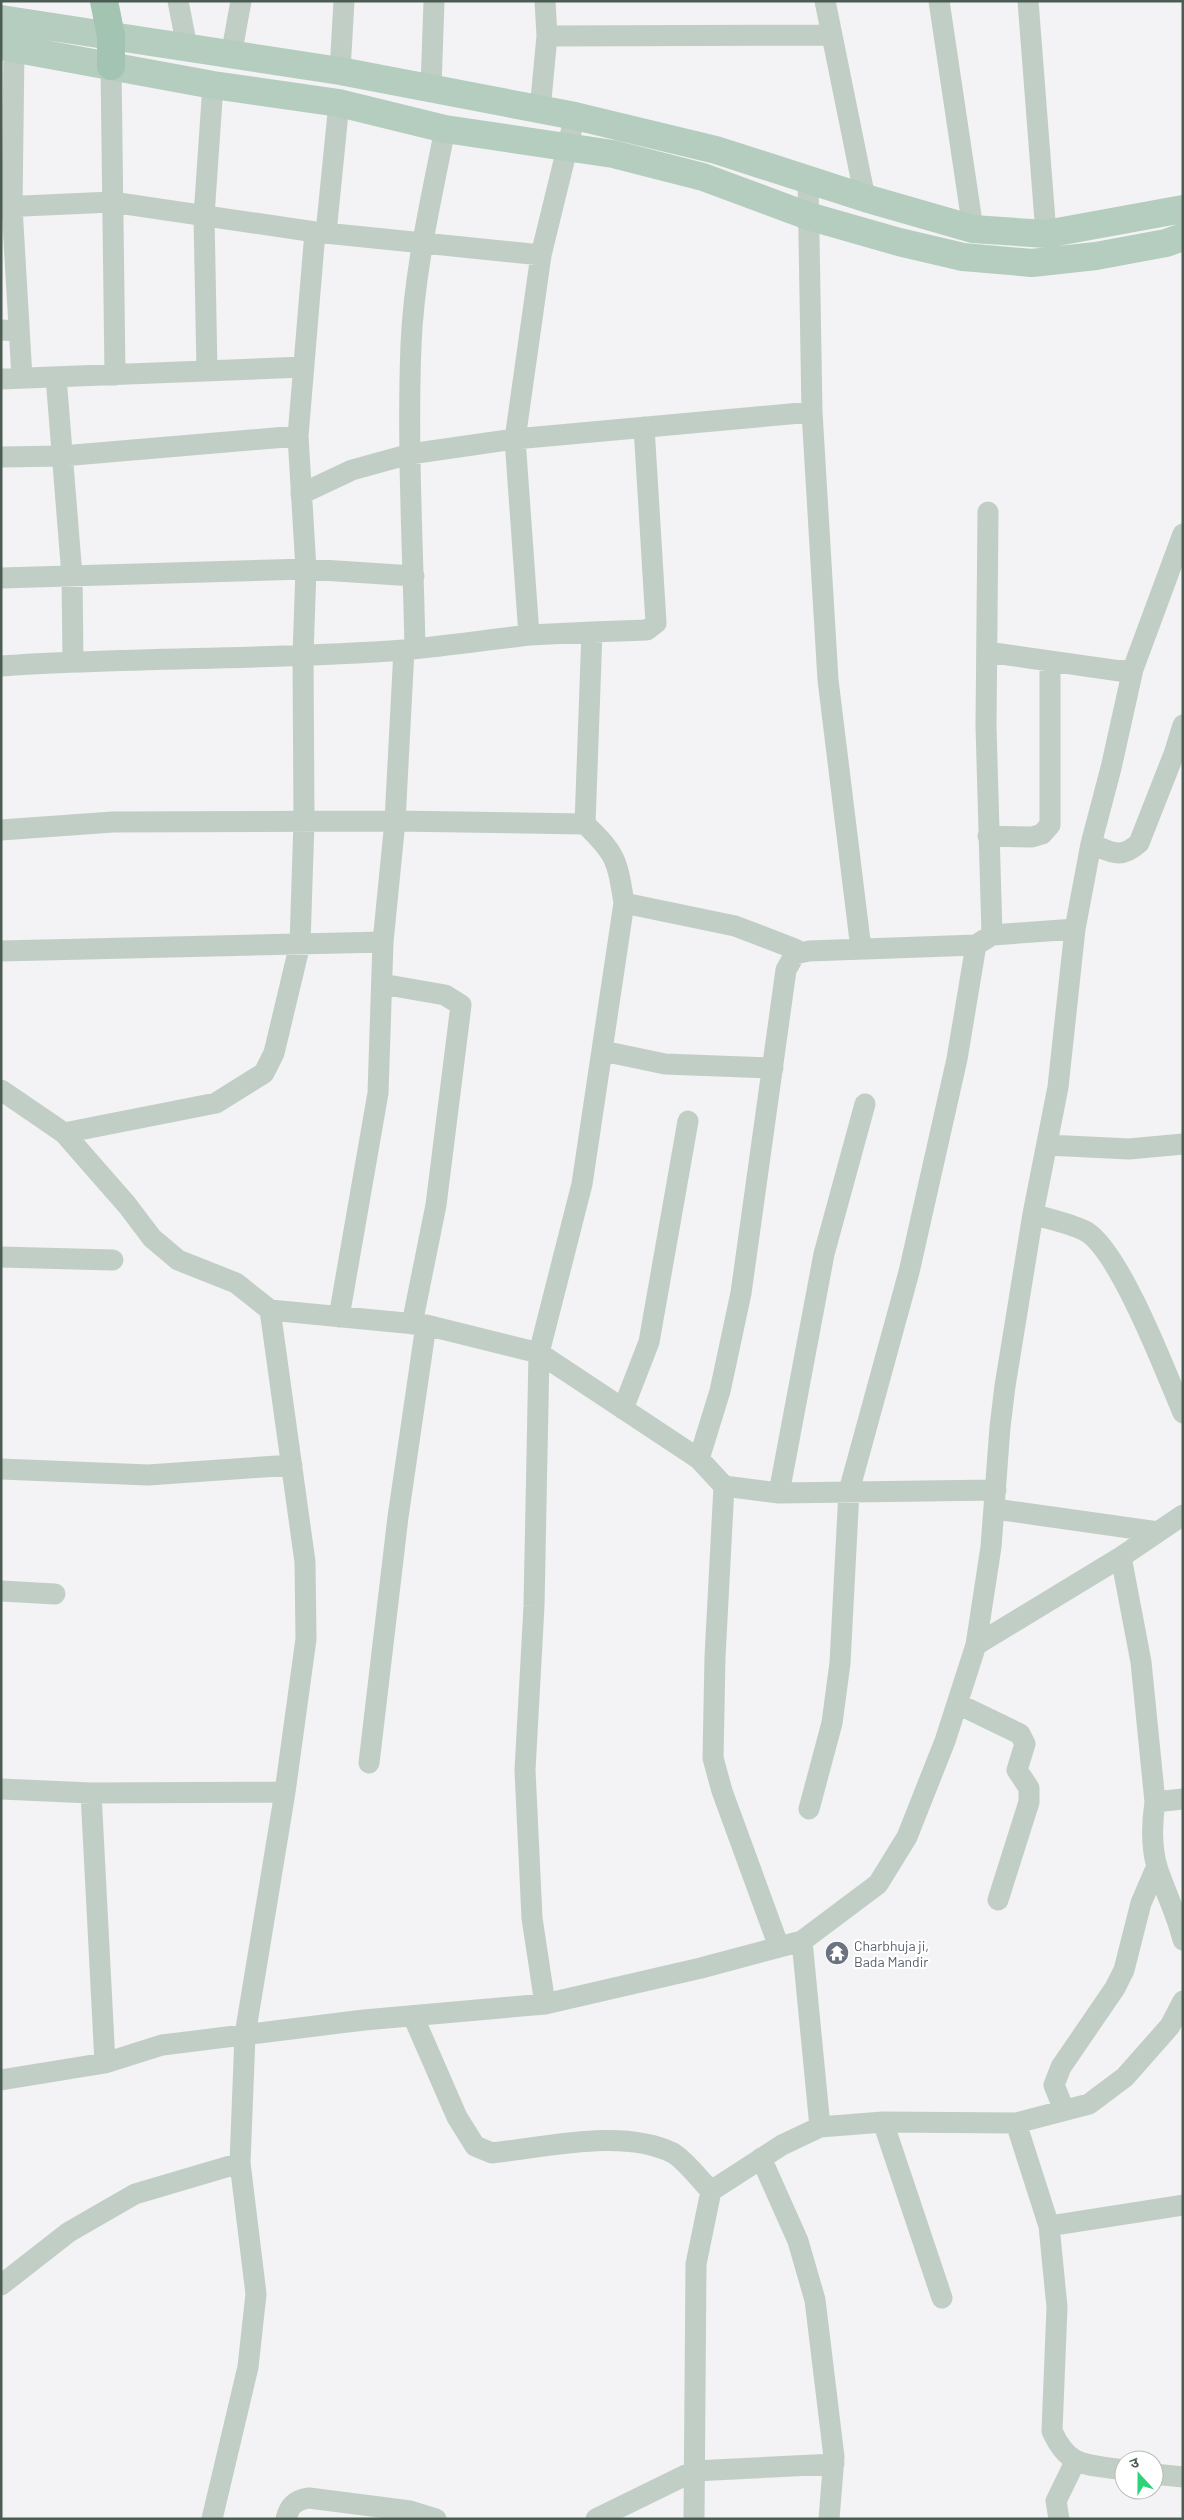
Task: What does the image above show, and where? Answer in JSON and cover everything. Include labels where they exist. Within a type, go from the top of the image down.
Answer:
[{"type":"highway","points":[[104,1],[112,36],[111,66]]},
{"type":"main road","points":[[1,19],[188,47],[231,56],[340,71],[575,116],[716,150],[865,198],[973,229],[1046,234],[1183,209]]},
{"type":"main road","points":[[8,47],[213,86],[339,103],[445,129],[613,154],[703,176],[808,216],[962,257],[1032,263],[1096,256],[1166,243],[1183,237]]},
{"type":"street","points":[[178,1],[188,47]]},
{"type":"street","points":[[231,56],[241,1]]},
{"type":"street","points":[[340,71],[344,1]]},
{"type":"street","points":[[431,87],[434,1]]},
{"type":"street","points":[[540,110],[547,36],[545,1]]},
{"type":"street","points":[[825,1],[865,198]]},
{"type":"street","points":[[939,1],[973,229]]},
{"type":"street","points":[[1028,1],[1046,234]]},
{"type":"street","points":[[547,36],[831,35]]},
{"type":"street","points":[[8,47],[6,207],[10,331],[22,378]]},
{"type":"street","points":[[111,66],[115,375]]},
{"type":"street","points":[[207,371],[204,216],[213,86]]},
{"type":"street","points":[[64,1133],[216,1103],[264,1073],[274,1053],[300,944],[304,821],[303,655],[306,569],[298,436],[320,233],[339,103]]},
{"type":"street","points":[[529,636],[515,439],[541,255],[575,116]]},
{"type":"street","points":[[338,1317],[378,1093],[384,942],[410,649],[414,576],[410,454],[411,344],[422,243],[445,129]]},
{"type":"street","points":[[808,179],[812,412],[828,680],[861,949]]},
{"type":"street","points":[[6,207],[112,202],[320,233],[541,255]]},
{"type":"street","points":[[1,379],[304,367]]},
{"type":"street","points":[[56,377],[72,576],[73,661]]},
{"type":"street","points":[[301,494],[352,470],[410,454],[515,439],[812,412]]},
{"type":"street","points":[[1,666],[73,661],[303,655],[410,649],[529,636],[647,630],[656,623],[644,427]]},
{"type":"street","points":[[1,456],[62,456],[298,436]]},
{"type":"street","points":[[809,1809],[832,1723],[840,1663],[849,1491],[913,1252],[984,940],[988,836],[986,652],[988,512]]},
{"type":"street","points":[[1,2080],[105,2064],[162,2045],[413,2016],[545,2004],[701,1968],[802,1941],[878,1884],[907,1837],[958,1704],[976,1646],[996,1500],[1005,1386],[1033,1214],[1058,1087],[1075,929],[1091,844],[1111,768],[1133,669],[1183,534]]},
{"type":"street","points":[[1,578],[306,569],[414,576]]},
{"type":"street","points":[[585,824],[592,632]]},
{"type":"street","points":[[986,652],[1120,671],[1133,669]]},
{"type":"street","points":[[988,836],[1032,836],[1042,834],[1050,825],[1050,662]]},
{"type":"street","points":[[1091,844],[1119,855],[1129,851],[1139,843],[1178,755],[1183,725]]},
{"type":"street","points":[[1,830],[113,822],[395,821],[585,824],[608,847],[618,865],[624,904],[582,1184],[539,1353],[534,1606],[525,1770],[532,1918],[545,2004]]},
{"type":"street","points":[[624,904],[735,926],[795,949],[795,954],[786,970],[741,1293],[720,1391],[699,1459]]},
{"type":"street","points":[[795,954],[809,951],[984,940],[1075,929]]},
{"type":"street","points":[[1,951],[384,942]]},
{"type":"street","points":[[370,1763],[419,1324],[461,1005],[445,995],[382,984]]},
{"type":"street","points":[[603,1051],[665,1064],[772,1068]]},
{"type":"street","points":[[1,1090],[64,1133],[127,1205],[152,1238],[178,1260],[236,1283],[270,1310],[419,1324],[539,1353],[699,1459],[724,1486],[779,1493],[849,1491],[996,1500],[1158,1532]]},
{"type":"street","points":[[779,1493],[824,1254],[865,1104]]},
{"type":"street","points":[[623,1409],[648,1342],[688,1121]]},
{"type":"street","points":[[1047,1145],[1129,1148],[1183,1144]]},
{"type":"street","points":[[1033,1214],[1087,1232],[1107,1254],[1142,1317],[1183,1413]]},
{"type":"street","points":[[1,1257],[113,1260]]},
{"type":"street","points":[[212,2519],[248,2367],[256,2294],[240,2163],[245,2035],[285,1792],[306,1639],[305,1562],[270,1310]]},
{"type":"street","points":[[1,1469],[148,1475],[292,1465]]},
{"type":"street","points":[[724,1486],[715,1657],[713,1758],[722,1791],[780,1947]]},
{"type":"street","points":[[976,1646],[1183,1515]]},
{"type":"street","points":[[1121,1556],[1141,1662],[1155,1802],[1152,1824],[1157,1866],[1169,1895],[1183,1940]]},
{"type":"street","points":[[1,1591],[55,1594]]},
{"type":"street","points":[[958,1704],[1020,1734],[1025,1744],[1017,1770],[1029,1788],[1029,1802],[998,1900]]},
{"type":"street","points":[[1,1789],[91,1793],[285,1792]]},
{"type":"street","points":[[91,1793],[105,2064]]},
{"type":"street","points":[[1155,1802],[1183,1799]]},
{"type":"street","points":[[1064,2110],[1054,2085],[1062,2067],[1115,1988],[1124,1970],[1141,1903],[1157,1866]]},
{"type":"street","points":[[802,1941],[820,2127]]},
{"type":"street","points":[[694,2519],[696,2264],[711,2191],[782,2145],[820,2127],[883,2122],[1016,2124],[1089,2104],[1125,2076],[1176,2029],[1183,2001]]},
{"type":"street","points":[[413,2016],[457,2117],[475,2146],[492,2153],[609,2140],[646,2142],[675,2154],[711,2191]]},
{"type":"street","points":[[883,2122],[942,2298]]},
{"type":"street","points":[[1016,2124],[1049,2226],[1057,2307],[1052,2431],[1058,2444],[1074,2462],[1114,2468]]},
{"type":"street","points":[[761,2158],[798,2241],[815,2300],[834,2464],[829,2519]]},
{"type":"street","points":[[1,2285],[70,2232],[135,2194],[240,2163]]},
{"type":"street","points":[[1049,2226],[1183,2205]]},
{"type":"street","points":[[1059,2519],[1056,2501],[1074,2462]]},
{"type":"street","points":[[596,2519],[694,2471],[834,2464]]},
{"type":"street","points":[[1164,2475],[1183,2477]]},
{"type":"street","points":[[286,2519],[288,2509],[299,2500],[309,2498],[410,2511],[436,2519]]},
{"type":"place","name":"Charbhuja ji, Bada Mandir","points":[[837,1953]]}]
